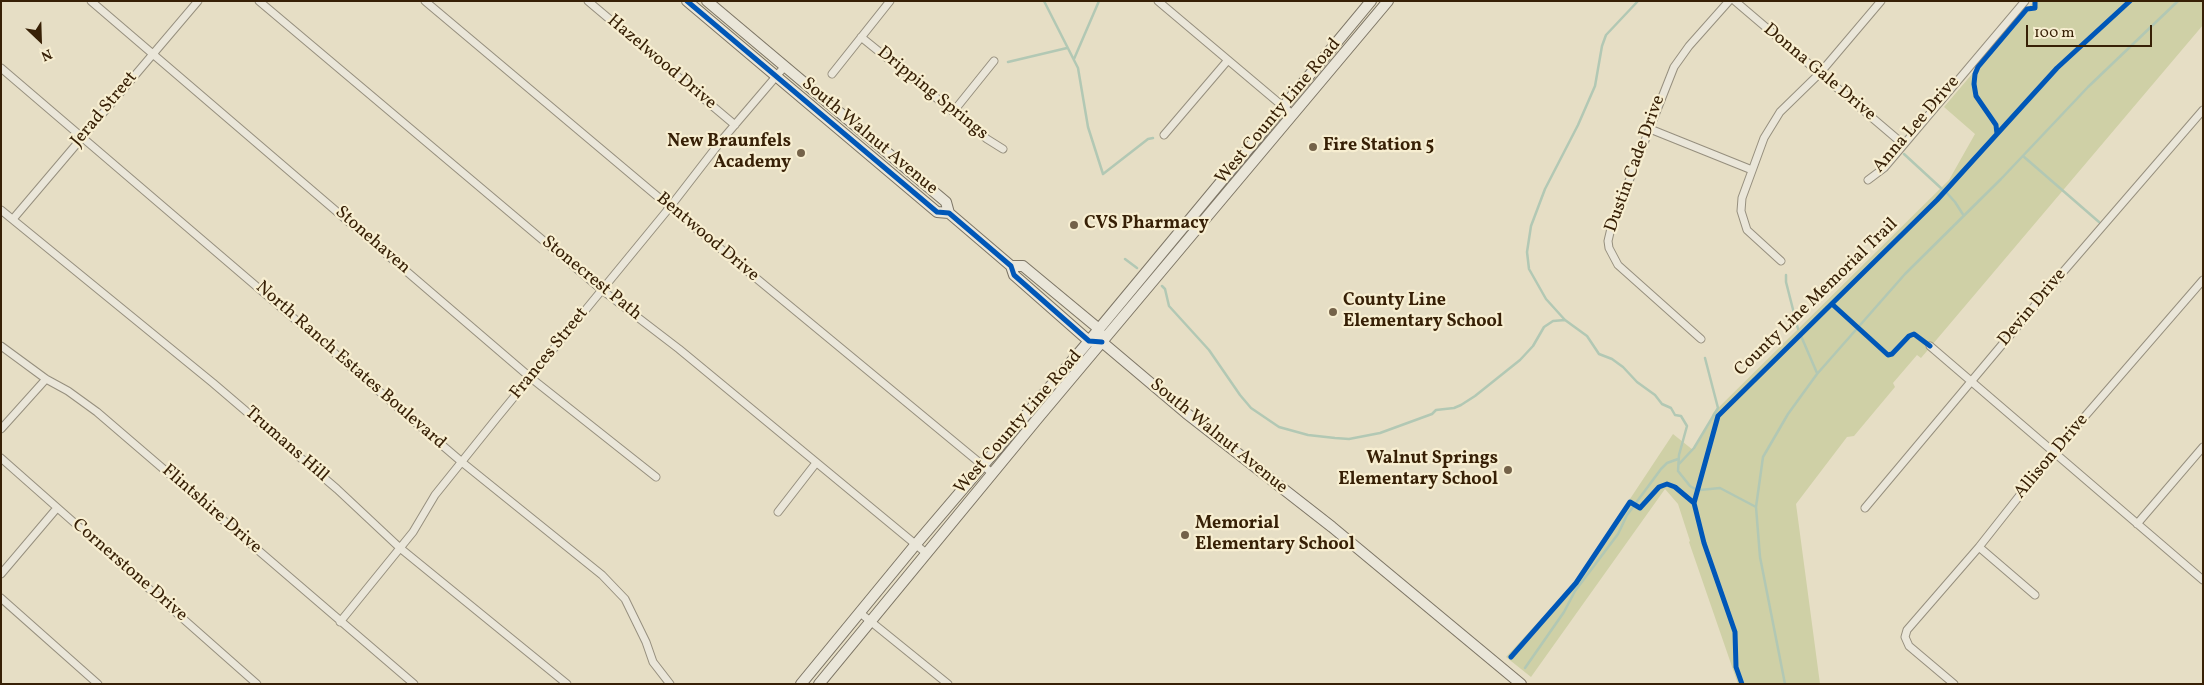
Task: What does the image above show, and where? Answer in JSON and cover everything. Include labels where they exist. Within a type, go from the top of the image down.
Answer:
[{"type":"main road","name":"South Walnut Avenue","points":[[687,1],[937,212],[948,213],[1011,266],[1014,275],[1089,341]]},
{"type":"main road","name":"South Walnut Avenue","points":[[708,1],[946,202],[948,213]]},
{"type":"main road","name":"West County Line Road","points":[[801,684],[859,612],[1089,341],[1372,1]]},
{"type":"main road","name":"West County Line Road","points":[[819,684],[992,473],[1388,1]]},
{"type":"main road","name":"South Walnut Avenue","points":[[1011,266],[1023,266],[1099,329]]},
{"type":"main road","points":[[1089,341],[1102,342],[1099,329]]},
{"type":"main road","name":"South Walnut Avenue","points":[[1102,342],[1186,413],[1332,528],[1520,684]]},
{"type":"street","name":"Stonehaven","points":[[91,1],[531,378],[656,477]]},
{"type":"street","name":"Jerad Street","points":[[13,219],[198,1]]},
{"type":"street","name":"Stonecrest Path","points":[[259,1],[602,290],[679,349],[926,553]]},
{"type":"street","name":"Bentwood Drive","points":[[424,1],[670,208],[992,473]]},
{"type":"street","name":"Hazelwood Drive","points":[[588,1],[735,125]]},
{"type":"street","points":[[832,74],[890,1]]},
{"type":"street","points":[[1158,1],[1292,114]]},
{"type":"street","name":"Dustin Cade Drive","points":[[1702,339],[1618,265],[1609,248],[1612,224],[1674,67],[1689,46],[1729,1]]},
{"type":"street","name":"Donna Gale Drive","points":[[1735,1],[1903,144]]},
{"type":"street","points":[[1780,261],[1751,234],[1742,218],[1742,198],[1764,138],[1780,112],[1820,73],[1881,1]]},
{"type":"street","name":"Anna Lee Drive","points":[[1868,180],[1884,168],[2025,1]]},
{"type":"street","name":"Dripping Springs","points":[[861,37],[953,112],[1003,149]]},
{"type":"street","points":[[1164,134],[1228,60]]},
{"type":"street","points":[[953,112],[994,61]]},
{"type":"street","name":"Frances Street","points":[[340,622],[413,532],[436,495],[496,419],[784,66]]},
{"type":"street","name":"North Ranch Estates Boulevard","points":[[1,68],[463,463],[570,547],[614,587],[631,608],[653,662],[670,684]]},
{"type":"street","name":"Devin Drive","points":[[1865,508],[2203,110]]},
{"type":"street","points":[[1650,129],[1752,170]]},
{"type":"street","name":"Trumans Hill","points":[[1,210],[221,389],[337,490],[400,548],[567,684]]},
{"type":"street","name":"Allison Drive","points":[[1954,684],[1908,646],[1905,637],[1910,626],[1979,547],[2054,452],[2203,280]]},
{"type":"street","name":"Flintshire Drive","points":[[1,346],[46,379],[68,391],[97,412],[414,684]]},
{"type":"street","points":[[1930,346],[2203,580]]},
{"type":"street","points":[[1,429],[46,379]]},
{"type":"street","points":[[2137,524],[2203,447]]},
{"type":"street","name":"Cornerstone Drive","points":[[1,458],[257,684]]},
{"type":"street","points":[[778,512],[816,463]]},
{"type":"street","points":[[1,574],[57,508]]},
{"type":"street","points":[[1979,547],[2035,595]]},
{"type":"street","points":[[1,598],[98,684]]},
{"type":"street","points":[[859,612],[948,684]]},
{"type":"green space","points":[[2034,1],[2203,1],[2203,25],[1921,358],[1917,355],[1893,383],[1895,387],[1854,436],[1847,437],[1796,504],[1820,684],[1738,684],[1689,542],[1678,504],[1665,489],[1531,677],[1506,657],[1575,582],[1673,434],[1693,450],[1709,425],[1713,413],[1949,180],[1975,134],[1944,107]]},
{"type":"waterway","points":[[1044,1],[1078,68],[1088,127],[1103,174],[1148,139],[1153,138]]},
{"type":"waterway","points":[[1074,59],[1099,1]]},
{"type":"waterway","points":[[1638,1],[1606,35],[1602,46],[1595,86],[1578,125],[1545,189],[1531,226],[1527,252],[1529,269],[1546,299],[1565,320],[1587,336],[1599,354],[1612,359],[1623,367],[1637,382],[1655,395],[1662,404],[1671,408],[1675,415],[1681,416],[1687,426],[1679,455],[1678,471],[1690,486],[1695,489]]},
{"type":"waterway","points":[[1785,684],[1760,557],[1756,507],[1763,457],[1788,414],[1817,374],[1905,274],[2001,179],[2088,87],[2178,1]]},
{"type":"waterway","points":[[1008,62],[1067,48]]},
{"type":"waterway","points":[[1904,154],[1942,189]]},
{"type":"waterway","points":[[2023,156],[2099,222]]},
{"type":"waterway","points":[[1946,192],[1964,216]]},
{"type":"waterway","points":[[1125,259],[1137,268]]},
{"type":"waterway","points":[[1786,275],[1786,282],[1798,329]]},
{"type":"waterway","points":[[1162,286],[1165,289],[1169,306],[1209,350],[1251,408],[1279,427],[1308,435],[1335,438],[1349,439],[1380,433],[1432,414],[1436,410],[1454,408],[1461,405],[1520,360],[1533,346],[1544,327],[1553,321],[1565,320]]},
{"type":"waterway","points":[[1801,336],[1817,373]]},
{"type":"waterway","points":[[1679,464],[1694,448],[1718,408],[1705,358]]},
{"type":"waterway","points":[[1525,668],[1564,612],[1575,591],[1618,534],[1627,515],[1661,469],[1667,463],[1678,459]]},
{"type":"waterway","points":[[1700,490],[1720,488],[1756,507]]},
{"type":"cycle path","points":[[687,1],[937,212],[949,213],[1011,266],[1014,275],[1089,341],[1102,342]]},
{"type":"cycle path","points":[[1997,134],[1996,125],[1976,96],[1975,74],[1978,67],[2027,9],[2035,8],[2035,1]]},
{"type":"cycle path","name":"County Line Memorial Trail","points":[[1742,684],[1736,667],[1735,632],[1704,543],[1694,503],[1718,416],[1937,200],[2057,68],[2130,1]]},
{"type":"cycle path","name":"County Line Memorial Trail","points":[[1832,304],[1888,355],[1892,354],[1909,336],[1914,334],[1930,346]]},
{"type":"cycle path","points":[[1511,657],[1576,583],[1630,502],[1640,508],[1659,487],[1667,484],[1675,487],[1694,503]]},
{"type":"place","name":"Fire Station 5","points":[[1313,147]]},
{"type":"place","name":"New Braunfels Academy","points":[[801,153]]},
{"type":"place","name":"CVS Pharmacy","points":[[1074,225]]},
{"type":"place","name":"County Line Elementary School","points":[[1333,312]]},
{"type":"place","name":"Walnut Springs Elementary School","points":[[1508,470]]},
{"type":"place","name":"Memorial Elementary School","points":[[1185,535]]}]
